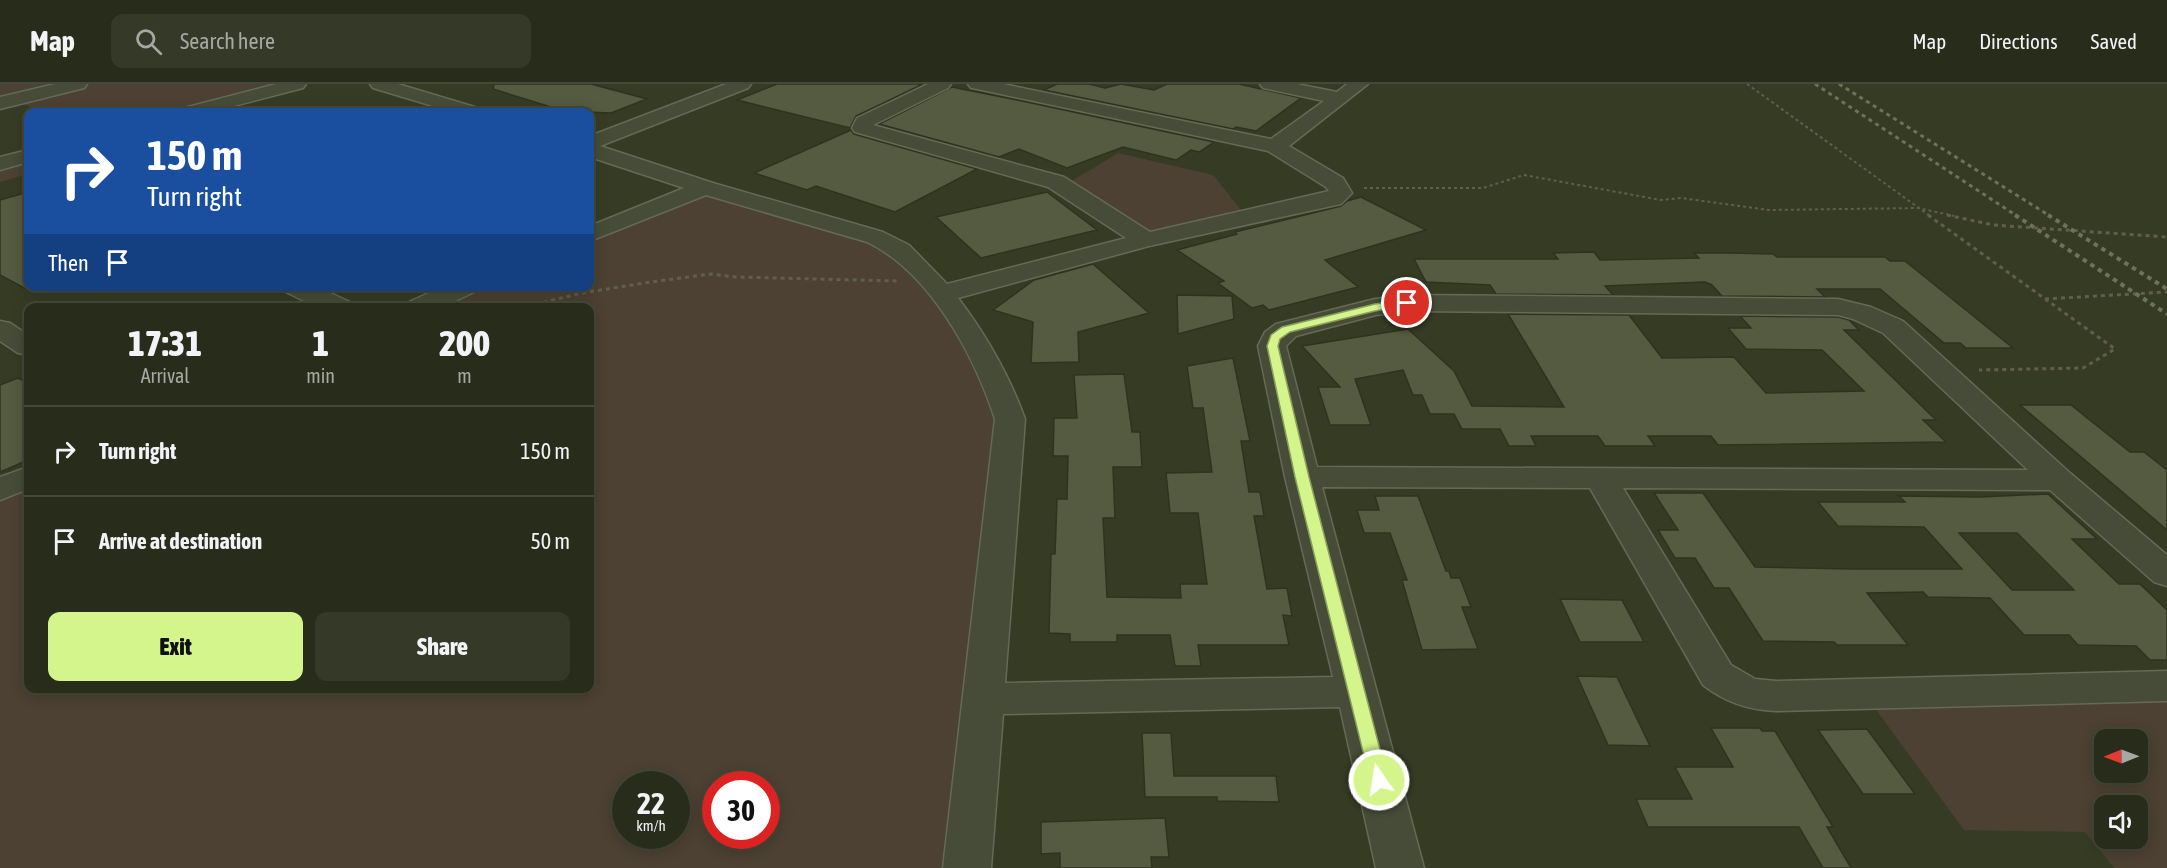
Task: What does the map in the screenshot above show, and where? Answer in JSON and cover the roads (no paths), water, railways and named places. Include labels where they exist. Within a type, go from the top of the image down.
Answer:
[{"type":"street","points":[[0,103],[78,84]]},
{"type":"street","points":[[218,108],[297,84]]},
{"type":"street","points":[[380,84],[458,108]]},
{"type":"street","points":[[594,141],[742,84]]},
{"type":"street","points":[[942,84],[864,122],[862,128],[1056,182],[1146,240]]},
{"type":"street","points":[[932,285],[1333,199],[1341,193],[1335,183],[1275,146],[977,84]]},
{"type":"street","points":[[1269,84],[1340,98]]},
{"type":"street","points":[[1275,146],[1359,84]]},
{"type":"street","points":[[687,86],[714,94]]},
{"type":"street","points":[[1,152],[24,141]]},
{"type":"street","points":[[594,151],[705,188],[875,237],[899,249],[932,285],[980,351],[1005,399],[1010,419],[967,868]]},
{"type":"street","points":[[1,152],[24,155]]},
{"type":"street","points":[[594,232],[705,188]]},
{"type":"street","points":[[304,291],[330,303]]},
{"type":"street","points":[[429,303],[456,291]]},
{"type":"street","points":[[1400,868],[1358,692],[1302,477],[1272,346],[1275,338],[1286,330],[1407,303],[1838,307],[1862,313],[1893,327],[2058,480],[2167,574]]},
{"type":"street","points":[[0,329],[24,344]]},
{"type":"street","points":[[1302,477],[2058,480]]},
{"type":"street","points":[[1600,477],[1717,675],[1738,690],[1755,695],[1776,696],[2167,686]]},
{"type":"street","points":[[0,490],[24,479]]},
{"type":"street","points":[[983,699],[1358,692]]},
{"type":"railway","points":[[1815,84],[2017,216]]},
{"type":"railway","points":[[1839,84],[2050,216]]},
{"type":"railway","points":[[2015,215],[2167,314]]},
{"type":"railway","points":[[2048,215],[2167,289]]}]
